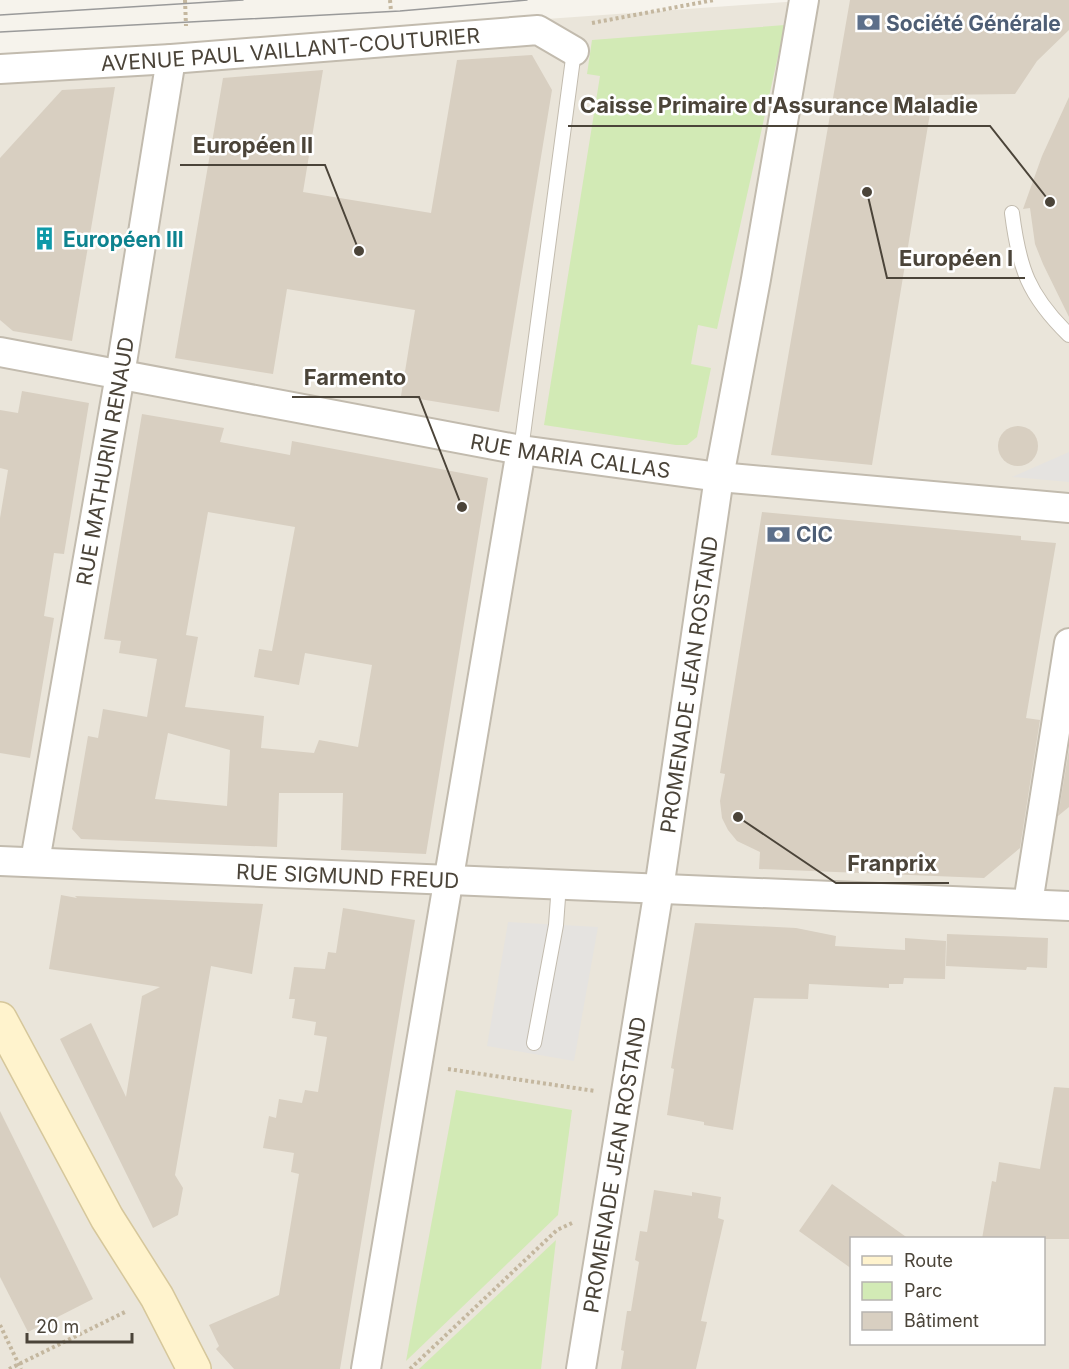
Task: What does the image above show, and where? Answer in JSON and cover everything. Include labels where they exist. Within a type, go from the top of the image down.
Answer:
[{"type":"street","name":"PROMENADE JEAN ROSTAND","points":[[581,1369],[659,888],[720,477],[804,0]]},
{"type":"street","name":"AVENUE PAUL VAILLANT-COUTURIER","points":[[0,69],[538,30],[573,51]]},
{"type":"street","name":"RUE MATHURIN RENAUD","points":[[35,861],[120,375],[171,58]]},
{"type":"street","name":"RUE MARIA CALLAS","points":[[0,352],[521,450],[720,477],[1069,508]]},
{"type":"street","points":[[366,1369],[521,450]]},
{"type":"street","points":[[1028,903],[1069,643]]},
{"type":"street","name":"RUE SIGMUND FREUD","points":[[0,861],[1069,906]]},
{"type":"street","points":[[0,1019],[107,1218],[157,1296],[192,1369]]},
{"type":"street","points":[[107,1218],[123,1277],[150,1329],[192,1369]]},
{"type":"lane","points":[[521,450],[573,51]]},
{"type":"lane","points":[[1012,213],[1017,249],[1024,274],[1047,314],[1069,335]]},
{"type":"lane","points":[[534,1043],[556,925],[559,884]]},
{"type":"path","points":[[583,25],[714,0]]},
{"type":"path","points":[[417,1064],[626,1096]]},
{"type":"path","points":[[410,1369],[557,1230],[608,1206]]},
{"type":"path","points":[[9,1369],[20,1366],[138,1306]]},
{"type":"path","points":[[0,1325],[20,1366]]},
{"type":"shaded area","points":[[813,0],[1069,0],[1069,1369],[0,1369],[0,58]]},
{"type":"shaded area","points":[[1069,452],[1069,482],[1012,477]]},
{"type":"shaded area","points":[[508,922],[598,927],[574,1061],[487,1046]]},
{"type":"green space","points":[[785,25],[717,329],[698,325],[691,364],[711,368],[697,437],[687,445],[676,445],[544,425],[600,76],[587,74],[592,40]]},
{"type":"green space","points":[[456,1090],[572,1110],[558,1215],[406,1361]]},
{"type":"green space","points":[[556,1240],[541,1369],[419,1369]]},
{"type":"building","points":[[850,0],[1069,0],[1069,30],[1037,61],[1015,94],[933,95],[872,465],[771,455]]},
{"type":"building","points":[[532,55],[552,90],[499,412],[401,396],[415,310],[287,289],[273,374],[175,358],[223,78],[323,70],[303,192],[431,213],[457,60]]},
{"type":"building","name":"Européen III","points":[[115,87],[72,341],[13,331],[0,320],[0,158],[62,90]]},
{"type":"building","points":[[1069,97],[1069,317],[1035,244],[1030,208],[1023,209],[1042,156]]},
{"type":"building","points":[[22,391],[89,403],[64,554],[54,553],[44,616],[54,618],[30,758],[0,753],[0,518],[8,470],[0,468],[0,410],[18,413]]},
{"type":"building","points":[[142,414],[224,428],[220,442],[290,455],[292,441],[488,478],[426,854],[341,850],[343,793],[279,793],[277,847],[81,839],[72,829],[88,736],[98,738],[103,709],[147,717],[157,659],[119,653],[121,641],[104,639]],"holes":[[[208,512],[295,527],[272,651],[259,649],[254,677],[299,685],[305,653],[372,665],[358,747],[319,740],[314,753],[261,748],[264,716],[185,707],[198,637],[186,635]],[[168,733],[230,750],[227,806],[155,799]]]},
{"type":"building","points":[[1018,426],[1026,427],[1032,432],[1037,438],[1037,454],[1032,460],[1026,465],[1018,466],[1010,465],[1004,460],[999,454],[998,446],[999,438],[1004,432],[1010,427]]},
{"type":"building","points":[[762,512],[1021,536],[1021,540],[1056,543],[1026,718],[1040,720],[1020,848],[984,878],[759,869],[760,852],[737,841],[728,830],[722,818],[720,801],[725,774],[720,773]]},
{"type":"building","points":[[1069,749],[1069,807],[1058,816]]},
{"type":"building","points":[[61,895],[77,898],[75,896],[263,904],[252,974],[211,966],[175,1175],[183,1188],[178,1215],[153,1228],[60,1039],[91,1023],[126,1097],[142,996],[160,987],[49,969]]},
{"type":"building","points":[[343,908],[415,920],[340,1369],[234,1369],[216,1349],[219,1346],[209,1325],[279,1295],[299,1174],[291,1172],[294,1153],[263,1148],[269,1116],[276,1118],[279,1099],[302,1103],[305,1090],[318,1092],[327,1037],[314,1035],[316,1022],[292,1018],[295,999],[289,999],[294,967],[325,969],[328,952],[336,953]]},
{"type":"building","points":[[695,923],[796,928],[836,936],[835,946],[905,950],[905,938],[946,941],[945,979],[904,978],[903,984],[889,984],[889,988],[809,984],[808,999],[754,998],[733,1130],[704,1125],[704,1122],[667,1115],[674,1069],[671,1068]]},
{"type":"building","points":[[947,934],[1048,938],[1047,968],[1027,967],[1026,970],[946,966]]},
{"type":"building","points":[[1054,1087],[1069,1088],[1069,1239],[982,1237],[992,1181],[996,1182],[999,1162],[1040,1169]]},
{"type":"building","points":[[0,1111],[93,1299],[28,1332],[0,1277]]},
{"type":"building","points":[[832,1184],[906,1237],[850,1237],[850,1268],[799,1231]]},
{"type":"building","points":[[654,1190],[692,1196],[692,1192],[721,1197],[718,1218],[724,1220],[701,1321],[707,1322],[696,1369],[621,1369],[624,1351],[621,1350],[627,1311],[631,1311],[639,1262],[635,1260],[640,1231],[647,1232]]},
{"type":"tram line","points":[[0,15],[243,0]]},
{"type":"tram line","points":[[0,32],[400,11],[527,0]]},
{"type":"place","name":"Société Générale","points":[[868,23]]},
{"type":"place","name":"Européen I","points":[[867,192]]},
{"type":"place","name":"Caisse Primaire d'Assurance Maladie","points":[[1050,202]]},
{"type":"place","name":"Européen III","points":[[45,239]]},
{"type":"place","name":"Européen II","points":[[359,251]]},
{"type":"place","name":"Farmento","points":[[462,507]]},
{"type":"place","name":"CIC","points":[[778,534]]},
{"type":"place","name":"Franprix","points":[[738,817]]}]
